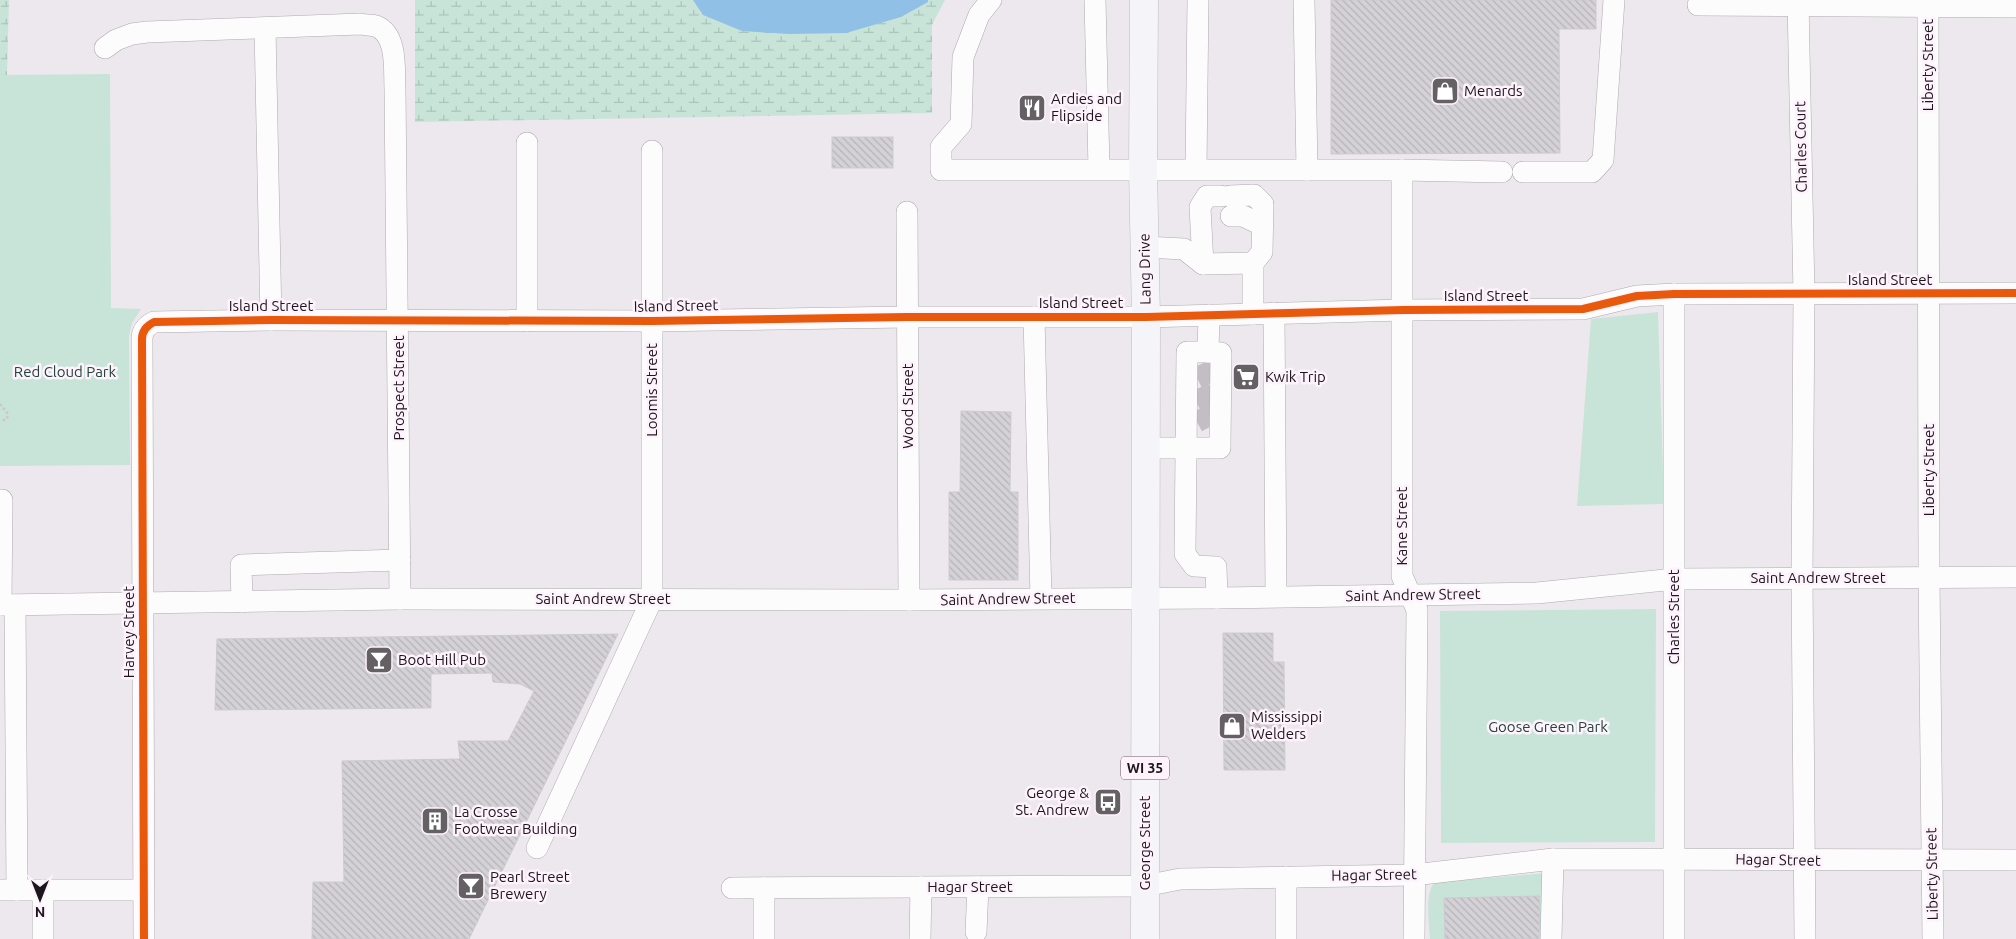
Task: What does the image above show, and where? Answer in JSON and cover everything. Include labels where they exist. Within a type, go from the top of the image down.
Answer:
[{"type":"main road","name":"Lang Drive","points":[[1144,0],[1143,169],[1146,316],[1144,597]]},
{"type":"main road","name":"George Street","points":[[1144,597],[1145,939]]},
{"type":"street","points":[[992,0],[979,15],[963,56],[961,124],[941,147],[941,170],[1196,169],[1502,172]]},
{"type":"street","points":[[1095,0],[1100,169]]},
{"type":"street","points":[[1196,169],[1198,0]]},
{"type":"street","points":[[1304,0],[1307,170]]},
{"type":"street","points":[[1523,172],[1592,172],[1603,160],[1614,0]]},
{"type":"street","points":[[1698,5],[1798,3],[2016,7]]},
{"type":"street","name":"Charles Court","points":[[1798,3],[1804,294],[1802,578],[1805,939]]},
{"type":"street","name":"Liberty Street","points":[[1928,4],[1929,578],[1933,939]]},
{"type":"street","name":"Prospect Street","points":[[105,48],[116,40],[132,34],[211,29],[360,24],[377,26],[388,35],[393,51],[397,146],[400,599]]},
{"type":"street","points":[[265,28],[271,320]]},
{"type":"street","points":[[527,143],[527,320]]},
{"type":"street","name":"Loomis Street","points":[[652,151],[652,599]]},
{"type":"street","name":"Kane Street","points":[[1402,170],[1402,576],[1417,610],[1413,875],[1414,939]]},
{"type":"street","points":[[1203,264],[1200,207],[1207,196],[1226,206],[1254,195],[1263,204],[1262,252],[1253,263],[1253,314]]},
{"type":"street","name":"Wood Street","points":[[908,212],[909,600]]},
{"type":"street","points":[[1145,247],[1184,249],[1203,264],[1253,263]]},
{"type":"street","name":"Island Street","points":[[146,327],[160,321],[1146,316],[1403,310],[1583,309],[1637,296],[1674,294],[2016,293]]},
{"type":"street","name":"Charles Street","points":[[1674,294],[1674,939]]},
{"type":"street","points":[[1274,313],[1276,596]]},
{"type":"street","points":[[1209,315],[1203,397],[1185,554],[1194,566],[1216,567],[1217,598]]},
{"type":"street","points":[[1034,316],[1041,598]]},
{"type":"street","name":"Harvey Street","points":[[144,939],[142,340],[146,327]]},
{"type":"street","points":[[1145,448],[1203,397]]},
{"type":"street","points":[[2,500],[9,890],[143,890]]},
{"type":"street","points":[[242,602],[242,565],[400,560]]},
{"type":"street","name":"Saint Andrew Street","points":[[5,605],[400,599],[909,600],[1217,598],[1537,593],[1675,579],[2016,577]]},
{"type":"street","points":[[537,848],[652,599]]},
{"type":"street","points":[[1551,939],[1553,859]]},
{"type":"street","name":"Hagar Street","points":[[732,888],[1145,886],[1180,878],[1413,875],[1553,859],[2016,860]]},
{"type":"street","points":[[1286,877],[1286,939]]},
{"type":"street","points":[[920,939],[921,887]]},
{"type":"street","points":[[976,932],[978,887]]},
{"type":"street","points":[[764,888],[764,939]]},
{"type":"street","points":[[43,890],[43,939]]},
{"type":"path","points":[[0,404],[8,414],[6,419],[0,421]]},
{"type":"green space","points":[[0,0],[9,0],[7,75],[0,75]]},
{"type":"green space","points":[[415,0],[945,0],[932,25],[932,113],[415,122]]},
{"type":"green space","name":"Red Cloud Park","points":[[110,74],[111,308],[141,309],[132,323],[129,336],[130,465],[0,466],[0,75]]},
{"type":"green space","points":[[1658,312],[1664,504],[1577,506],[1591,319]]},
{"type":"green space","name":"Goose Green Park","points":[[1656,609],[1655,842],[1441,843],[1440,611]]},
{"type":"green space","points":[[1548,873],[1549,939],[1430,939],[1428,903],[1433,884]]},
{"type":"water","points":[[693,0],[928,0],[928,2],[901,17],[846,33],[789,34],[742,31],[703,15]]},
{"type":"building","name":"Menards","points":[[1331,0],[1596,0],[1596,29],[1559,29],[1560,153],[1331,154]]},
{"type":"building","points":[[832,137],[893,137],[893,168],[832,168]]},
{"type":"building","points":[[961,411],[1011,412],[1010,492],[1018,492],[1018,580],[949,580],[949,492],[960,492]]},
{"type":"building","points":[[1223,633],[1273,633],[1273,662],[1284,662],[1285,770],[1224,770]]},
{"type":"building","name":"La Crosse Footwear Building","points":[[618,634],[469,939],[312,939],[313,882],[344,882],[342,761],[460,759],[458,741],[508,741],[534,691],[520,684],[493,682],[492,673],[431,674],[431,708],[215,710],[217,639]]},
{"type":"building","points":[[1540,896],[1539,939],[1445,939],[1444,898]]},
{"type":"tunnel","points":[[1197,378],[1213,370]]},
{"type":"tunnel","points":[[1196,401],[1213,393]]},
{"type":"tunnel","points":[[1197,422],[1214,413]]},
{"type":"cycle path","points":[[144,939],[142,339],[145,329],[154,322],[271,320],[652,321],[907,317],[1146,317],[1403,310],[1583,309],[1637,296],[1674,294],[2016,293]]},
{"type":"place","name":"Menards","points":[[1445,91]]},
{"type":"place","name":"Ardies and Flipside","points":[[1032,108]]},
{"type":"place","name":"Kwik Trip","points":[[1246,377]]},
{"type":"place","name":"Boot Hill Pub","points":[[379,660]]},
{"type":"place","name":"Mississippi Welders","points":[[1232,726]]},
{"type":"place","name":"George & St. Andrew","points":[[1108,802]]},
{"type":"place","name":"La Crosse Footwear Building","points":[[435,821]]},
{"type":"place","name":"Pearl Street Brewery","points":[[471,886]]}]
